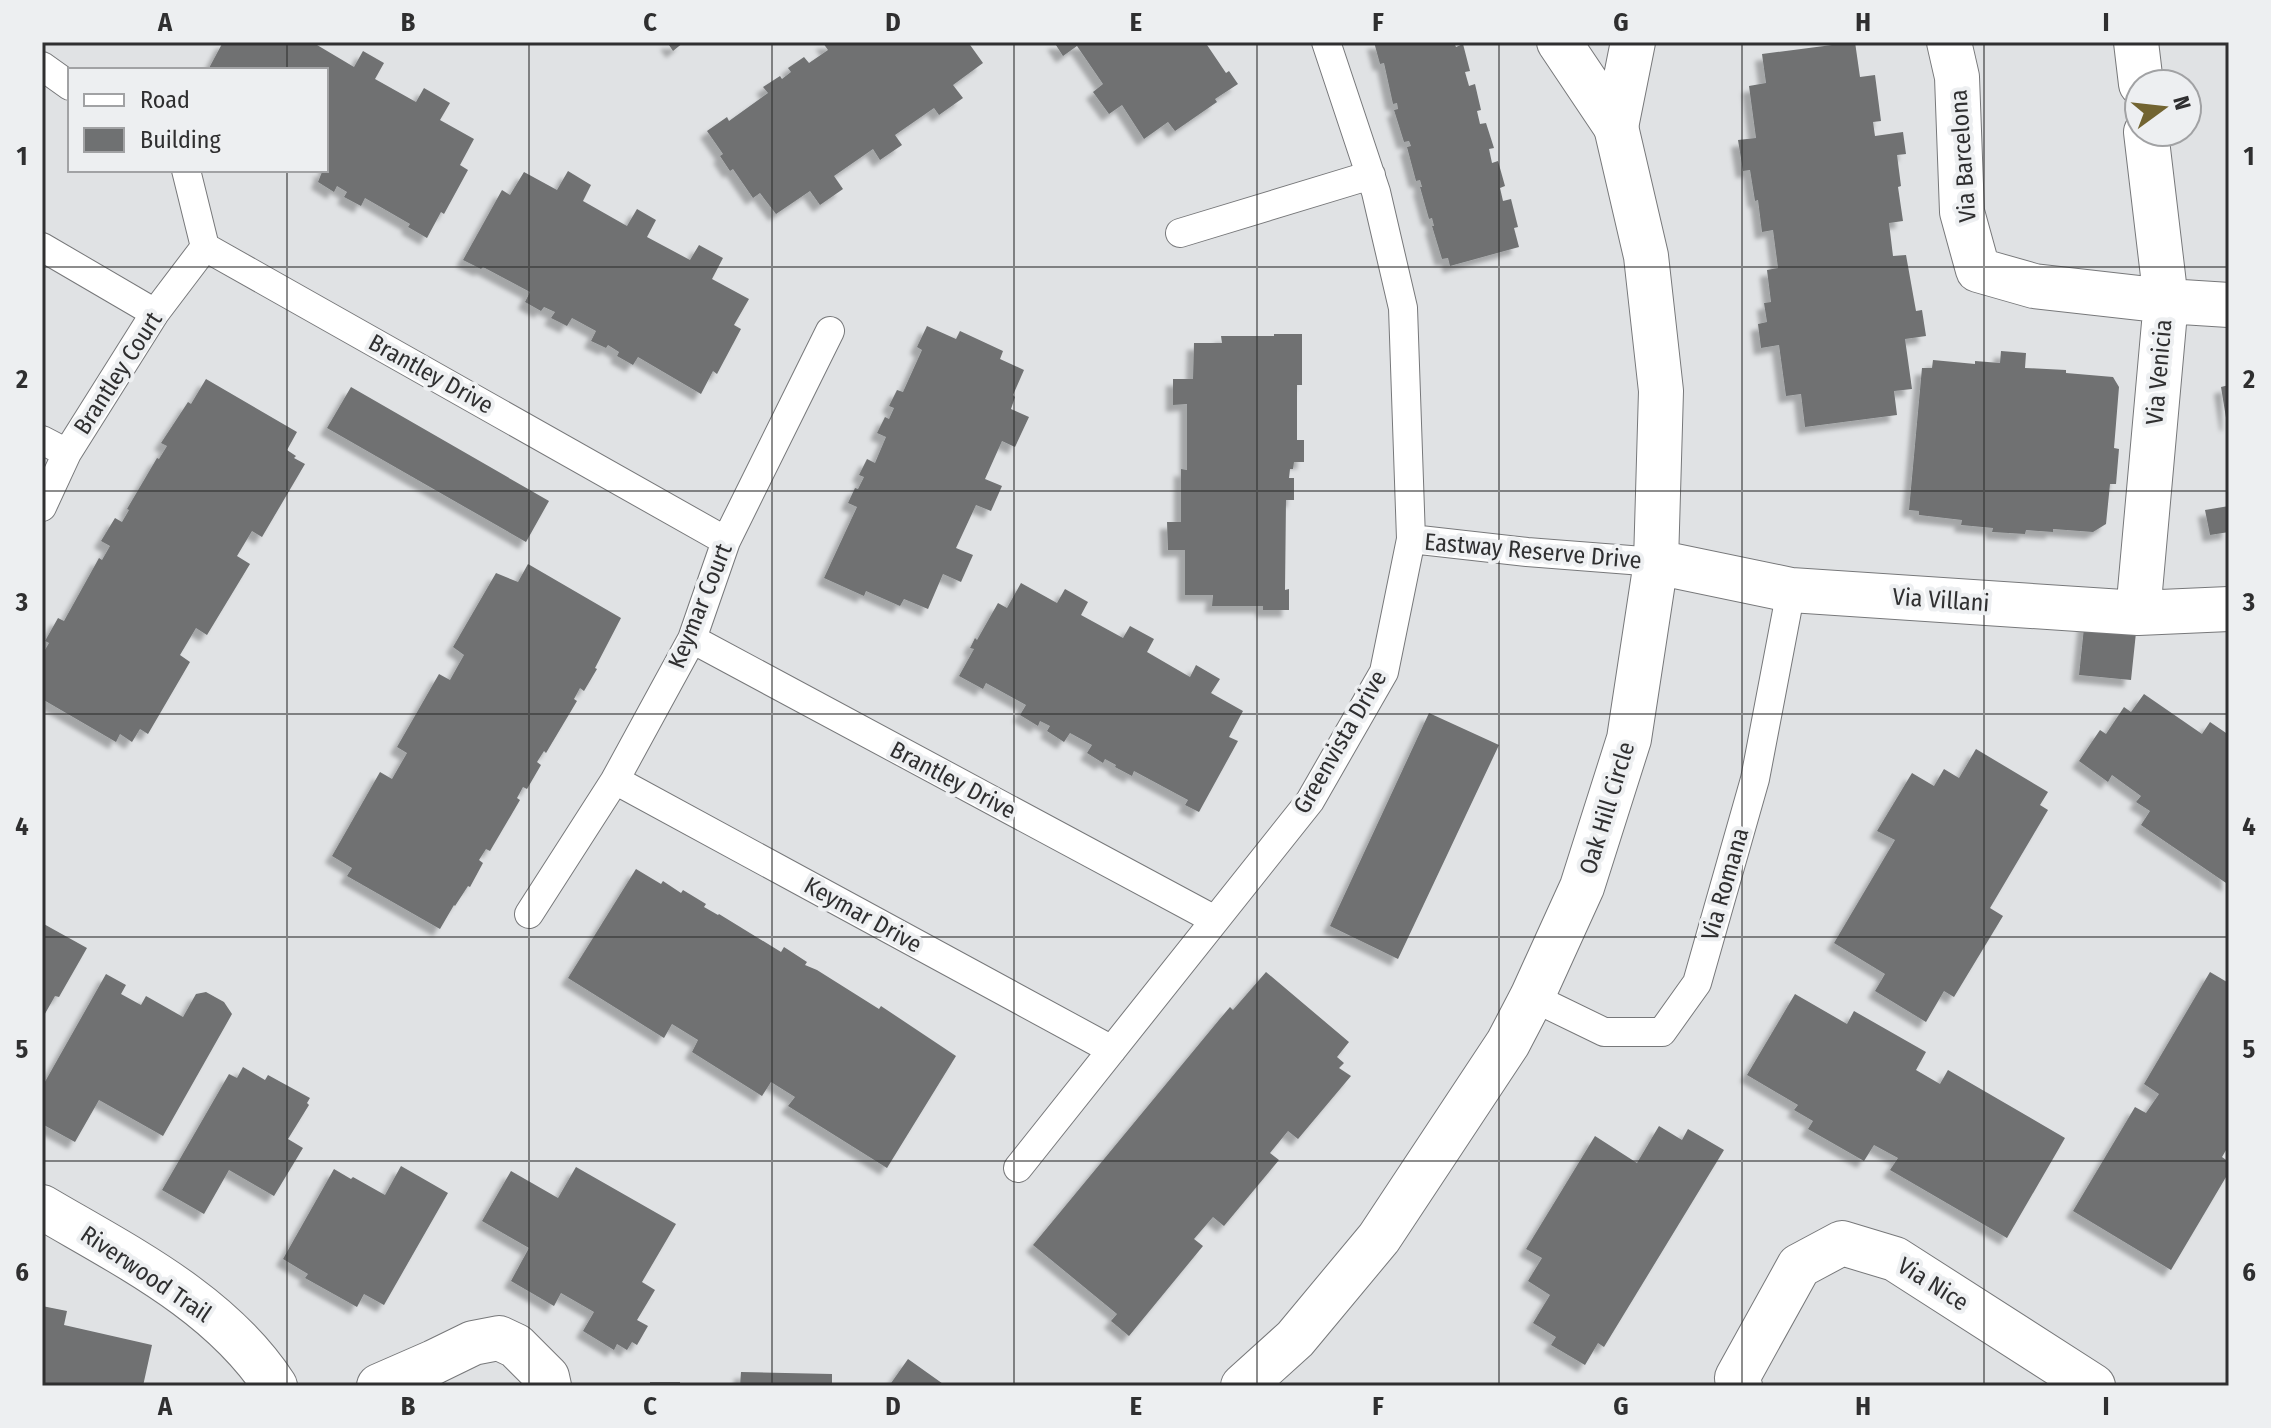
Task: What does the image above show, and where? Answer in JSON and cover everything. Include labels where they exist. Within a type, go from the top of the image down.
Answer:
[{"type":"street","name":"Oak Hill Circle","points":[[1243,1386],[1295,1339],[1379,1238],[1508,1043],[1582,887],[1629,739],[1656,562],[1661,391],[1646,256],[1616,127],[1559,42]]},
{"type":"street","name":"Oak Hill Circle","points":[[1616,127],[1633,42]]},
{"type":"street","name":"Via Barcelona","points":[[1949,42],[1957,77],[1962,212],[1978,270],[2034,286],[2166,301]]},
{"type":"street","points":[[2136,42],[2139,68]]},
{"type":"street","name":"Via Venicia","points":[[2138,613],[2166,301],[2148,148]]},
{"type":"street","points":[[2166,301],[2229,305]]},
{"type":"street","name":"Via Villani","points":[[1656,562],[1791,590],[2138,613],[2229,609]]},
{"type":"street","name":"Riverwood Trail","points":[[42,1207],[197,1303],[238,1341],[275,1386]]},
{"type":"street","name":"Via Nice","points":[[1740,1386],[1737,1378],[1799,1266],[1842,1243],[1895,1259],[2093,1386]]},
{"type":"street","points":[[404,1381],[473,1343],[499,1338],[516,1346],[547,1377],[549,1386]]},
{"type":"lane","name":"Greenvista Drive","points":[[1018,1168],[1310,801],[1384,672],[1411,539],[1403,308],[1371,175],[1326,42]]},
{"type":"lane","points":[[42,66],[68,85]]},
{"type":"lane","points":[[186,172],[205,247]]},
{"type":"lane","points":[[1180,233],[1371,175]]},
{"type":"lane","points":[[42,247],[155,313]]},
{"type":"lane","name":"Brantley Court","points":[[42,507],[54,447],[205,247]]},
{"type":"lane","name":"Brantley Drive","points":[[205,247],[726,541]]},
{"type":"lane","name":"Keymar Court","points":[[529,914],[615,780],[692,639],[726,541],[830,331]]},
{"type":"lane","name":"Eastway Reserve Drive","points":[[1411,539],[1656,562]]},
{"type":"lane","name":"Via Romana","points":[[1532,997],[1604,1032],[1662,1032],[1697,983],[1755,779],[1791,590]]},
{"type":"lane","name":"Brantley Drive","points":[[692,639],[1215,920]]},
{"type":"lane","name":"Keymar Drive","points":[[615,780],[1112,1050]]},
{"type":"building","points":[[223,42],[312,42],[354,67],[363,51],[384,63],[375,79],[416,102],[424,88],[450,103],[440,120],[474,139],[460,165],[468,170],[427,238],[408,227],[410,224],[365,198],[361,206],[344,197],[347,192],[337,186],[334,192],[318,182],[322,172],[328,172],[328,68],[209,68]]},
{"type":"building","points":[[667,42],[684,42],[673,51]]},
{"type":"building","points":[[824,42],[968,42],[983,63],[953,85],[963,98],[939,115],[934,108],[895,135],[902,145],[880,160],[873,149],[834,176],[843,189],[820,205],[810,191],[776,214],[760,193],[753,198],[733,169],[730,171],[720,156],[723,154],[707,131],[727,117],[729,121],[768,93],[763,87],[780,76],[782,79],[791,72],[788,68],[804,57],[809,63],[828,50]]},
{"type":"building","points":[[1054,42],[1205,42],[1226,73],[1229,71],[1238,84],[1175,131],[1168,122],[1144,139],[1122,105],[1109,114],[1093,92],[1103,84],[1077,46],[1063,56]]},
{"type":"building","points":[[1374,42],[1454,42],[1456,47],[1463,44],[1470,71],[1465,72],[1469,86],[1475,84],[1481,110],[1477,111],[1480,124],[1486,123],[1494,148],[1489,149],[1492,163],[1498,161],[1505,186],[1500,188],[1503,201],[1511,199],[1519,247],[1450,266],[1448,258],[1442,259],[1420,180],[1416,181],[1407,147],[1411,146],[1409,141],[1404,142],[1394,110],[1398,109],[1397,103],[1393,104],[1384,63],[1380,64]]},
{"type":"building","points":[[1855,42],[1860,77],[1875,75],[1881,121],[1873,122],[1875,136],[1903,132],[1906,154],[1897,155],[1903,221],[1889,223],[1893,256],[1906,255],[1916,311],[1922,310],[1926,336],[1905,339],[1912,389],[1894,391],[1897,415],[1805,427],[1801,394],[1786,396],[1779,345],[1761,348],[1758,324],[1767,322],[1764,303],[1771,302],[1767,270],[1778,268],[1773,230],[1762,232],[1758,200],[1755,201],[1750,170],[1743,171],[1738,140],[1756,138],[1749,86],[1766,83],[1762,54]]},
{"type":"building","points":[[568,171],[591,185],[583,201],[627,226],[637,209],[656,220],[647,237],[690,260],[699,245],[723,258],[712,279],[749,299],[734,325],[741,329],[717,374],[713,371],[701,394],[638,357],[633,365],[617,356],[619,352],[608,345],[606,348],[591,341],[596,331],[572,318],[567,326],[551,318],[555,312],[544,307],[541,311],[525,302],[530,292],[463,260],[502,190],[510,195],[524,172],[557,190]]},
{"type":"building","points":[[927,326],[956,339],[960,331],[1003,351],[1000,359],[1024,370],[1013,395],[1011,409],[1029,417],[1015,447],[1002,441],[985,479],[1002,486],[991,511],[976,505],[956,548],[973,555],[961,582],[943,574],[928,609],[904,599],[900,606],[866,591],[864,596],[824,578],[857,507],[848,503],[864,477],[859,475],[867,459],[875,463],[886,437],[877,433],[885,417],[889,419],[894,408],[889,406],[897,390],[903,392],[922,350],[917,347]]},
{"type":"building","points":[[1302,334],[1302,385],[1297,385],[1297,440],[1304,440],[1304,462],[1294,462],[1293,469],[1290,469],[1289,478],[1294,478],[1294,500],[1286,500],[1285,590],[1289,589],[1289,610],[1263,610],[1263,606],[1212,606],[1213,595],[1185,595],[1185,550],[1168,550],[1167,522],[1181,522],[1181,469],[1187,470],[1187,404],[1173,405],[1173,379],[1193,379],[1194,343],[1222,343],[1221,336]]},
{"type":"building","points":[[2001,351],[2026,353],[2025,368],[2113,377],[2119,387],[2114,448],[2119,449],[2116,484],[2110,484],[2106,524],[2093,532],[2053,529],[2053,532],[2026,530],[2025,534],[1992,532],[1993,528],[1961,525],[1962,520],[1919,515],[1919,511],[1909,510],[1922,368],[1932,368],[1933,360],[2000,363]]},
{"type":"building","points":[[206,379],[297,432],[287,450],[305,464],[262,537],[252,531],[237,556],[250,564],[207,635],[196,628],[180,655],[190,662],[148,734],[140,729],[132,742],[120,734],[116,742],[42,699],[42,655],[49,643],[45,641],[58,618],[64,621],[99,558],[102,560],[110,546],[101,541],[115,518],[122,522],[157,458],[167,446],[161,443]]},
{"type":"building","points":[[2229,385],[2229,424],[2227,424],[2221,387]]},
{"type":"building","points":[[351,387],[549,501],[526,542],[327,428]]},
{"type":"building","points":[[2229,506],[2229,532],[2210,535],[2205,510]]},
{"type":"building","points":[[528,564],[621,618],[597,669],[584,691],[580,688],[574,699],[577,701],[546,753],[544,751],[537,762],[541,765],[527,789],[523,787],[517,798],[520,800],[490,851],[486,849],[479,860],[483,863],[470,887],[454,905],[440,929],[347,876],[352,868],[332,856],[380,772],[392,779],[407,753],[397,747],[439,674],[450,680],[464,655],[453,647],[496,573],[518,582]]},
{"type":"building","points":[[1021,583],[1057,603],[1065,589],[1088,602],[1081,615],[1123,638],[1130,626],[1154,639],[1147,652],[1190,677],[1196,665],[1220,679],[1211,693],[1243,711],[1229,737],[1238,741],[1199,812],[1185,805],[1188,800],[1134,771],[1132,776],[1105,759],[1103,763],[1087,753],[1092,745],[1070,733],[1064,742],[1047,731],[1050,726],[1040,721],[1038,726],[1020,715],[1026,705],[986,683],[983,689],[959,676],[974,649],[970,648],[975,638],[977,640],[998,603],[1007,608]]},
{"type":"building","points":[[2085,618],[2137,623],[2131,680],[2079,675]]},
{"type":"building","points":[[2144,694],[2202,734],[2210,722],[2229,735],[2229,885],[2141,825],[2150,811],[2136,802],[2141,796],[2112,775],[2108,782],[2079,761],[2100,730],[2106,734],[2124,707],[2131,712]]},
{"type":"building","points":[[1429,713],[1499,745],[1398,959],[1330,926]]},
{"type":"building","points":[[1976,749],[2048,792],[2040,805],[2048,810],[1990,908],[2003,916],[1954,997],[1944,991],[1926,1022],[1875,991],[1885,974],[1834,943],[1895,840],[1877,831],[1912,773],[1934,786],[1944,769],[1959,778]]},
{"type":"building","points":[[636,869],[681,893],[683,890],[706,904],[704,907],[781,952],[784,947],[807,962],[805,965],[879,1009],[881,1006],[956,1056],[887,1168],[788,1106],[795,1097],[771,1082],[762,1096],[692,1052],[698,1040],[672,1024],[664,1038],[568,978]]},
{"type":"building","points":[[42,923],[87,948],[59,997],[55,996],[42,1019]]},
{"type":"building","points":[[1266,972],[1349,1042],[1337,1057],[1344,1063],[1339,1068],[1351,1076],[1298,1139],[1288,1131],[1270,1153],[1279,1160],[1224,1226],[1213,1217],[1194,1239],[1203,1246],[1129,1336],[1111,1321],[1117,1314],[1033,1245],[1230,1007],[1233,1010]]},
{"type":"building","points":[[2210,972],[2227,982],[2229,978],[2229,1145],[2222,1157],[2229,1162],[2229,1172],[2171,1270],[2073,1211],[2135,1107],[2146,1113],[2159,1094],[2144,1084]]},
{"type":"building","points":[[106,974],[126,985],[121,994],[141,1005],[146,996],[183,1017],[196,994],[206,992],[224,1002],[232,1014],[163,1136],[99,1100],[75,1142],[42,1124],[42,1087]]},
{"type":"building","points":[[1795,994],[1847,1024],[1854,1011],[1926,1052],[1916,1070],[1940,1084],[1948,1070],[2065,1138],[2007,1238],[1890,1170],[1898,1158],[1874,1145],[1864,1161],[1808,1129],[1813,1121],[1794,1110],[1798,1105],[1747,1075]]},
{"type":"building","points":[[243,1067],[265,1080],[268,1075],[310,1098],[309,1105],[288,1139],[303,1148],[274,1196],[229,1170],[204,1214],[162,1190],[229,1074],[237,1078]]},
{"type":"building","points":[[1659,1126],[1682,1140],[1688,1129],[1724,1150],[1604,1347],[1598,1343],[1585,1365],[1551,1345],[1556,1337],[1533,1323],[1550,1295],[1528,1281],[1542,1258],[1526,1249],[1595,1136],[1637,1163]]},
{"type":"building","points":[[401,1166],[448,1193],[384,1305],[364,1294],[357,1307],[305,1278],[308,1274],[283,1259],[334,1169],[385,1195]]},
{"type":"building","points":[[576,1167],[676,1224],[642,1282],[655,1290],[637,1320],[648,1326],[637,1345],[632,1342],[627,1350],[617,1344],[614,1350],[583,1331],[594,1312],[561,1293],[554,1306],[511,1281],[529,1248],[482,1221],[511,1171],[558,1198]]},
{"type":"building","points":[[42,1306],[67,1311],[64,1325],[152,1345],[143,1386],[42,1386]]},
{"type":"building","points":[[908,1359],[946,1386],[889,1386]]},
{"type":"building","points":[[741,1372],[832,1374],[832,1386],[740,1386]]},
{"type":"building","points":[[650,1382],[680,1382],[680,1386],[650,1386]]}]
